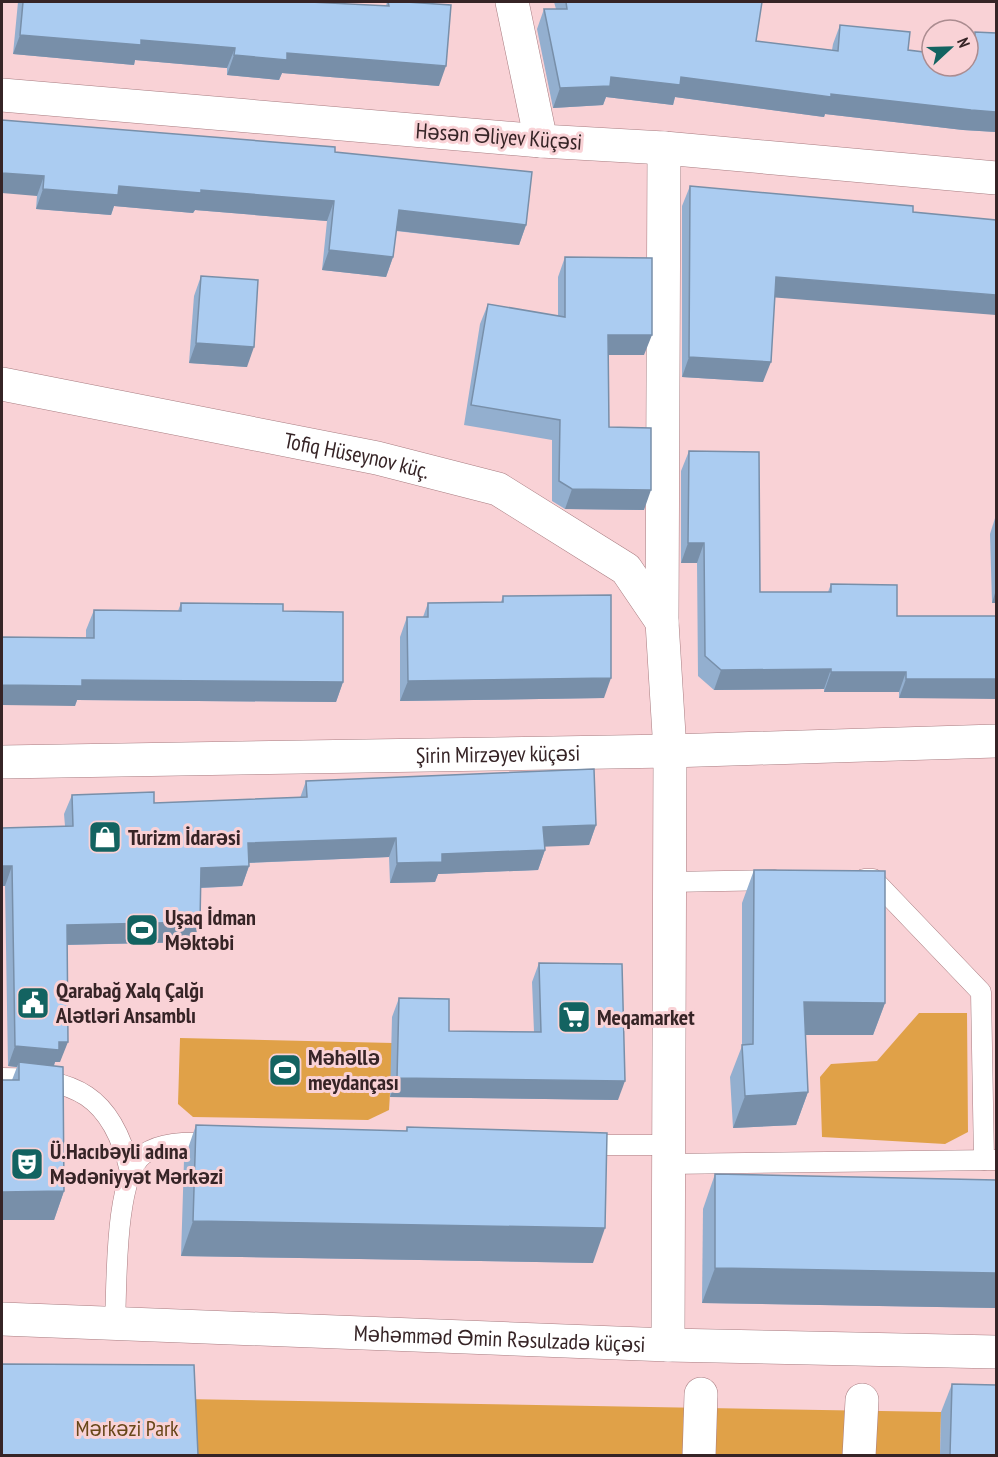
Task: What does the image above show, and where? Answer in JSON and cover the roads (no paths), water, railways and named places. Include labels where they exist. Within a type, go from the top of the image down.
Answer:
[{"type":"street","points":[[512,2],[541,141]]},
{"type":"street","name":"Həsən Əliyev Küçəsi","points":[[2,95],[541,141],[664,148],[996,178]]},
{"type":"street","points":[[664,148],[662,622],[669,751],[668,1345]]},
{"type":"street","name":"Tofiq Hüseynov küç.","points":[[2,384],[377,458],[498,489],[626,569],[662,622]]},
{"type":"street","name":"Şirin Mirzəyev küçəsi","points":[[2,762],[669,751],[996,741]]},
{"type":"street","name":"Məhəmməd Əmin Rəsulzadə küçəsi","points":[[2,1319],[668,1345],[996,1352]]},
{"type":"street","points":[[699,1455],[701,1394]]},
{"type":"street","points":[[859,1455],[862,1400]]},
{"type":"lane","points":[[566,1144],[668,1155],[990,1160],[981,992],[873,879],[849,880]]},
{"type":"lane","points":[[670,882],[789,880]]},
{"type":"lane","points":[[2,1078],[41,1078],[78,1089],[108,1116],[124,1144],[130,1171]]},
{"type":"lane","points":[[115,1323],[123,1193],[130,1171],[142,1155],[158,1147],[175,1143],[234,1143]]},
{"type":"place","name":"Turizm İdarəsi","points":[[105,837]]},
{"type":"place","name":"Uşaq İdman Məktəbi","points":[[142,930]]},
{"type":"place","name":"Qarabağ Xalq Çalğı Alətləri Ansamblı","points":[[33,1003]]},
{"type":"place","name":"Meqamarket","points":[[574,1017]]},
{"type":"place","name":"Məhəllə meydançası","points":[[285,1070]]},
{"type":"place","name":"Ü.Hacıbəyli adına Mədəniyyət Mərkəzi","points":[[27,1164]]},
{"type":"park label","name":"Mərkəzi Park","points":[[127,1428]]}]
